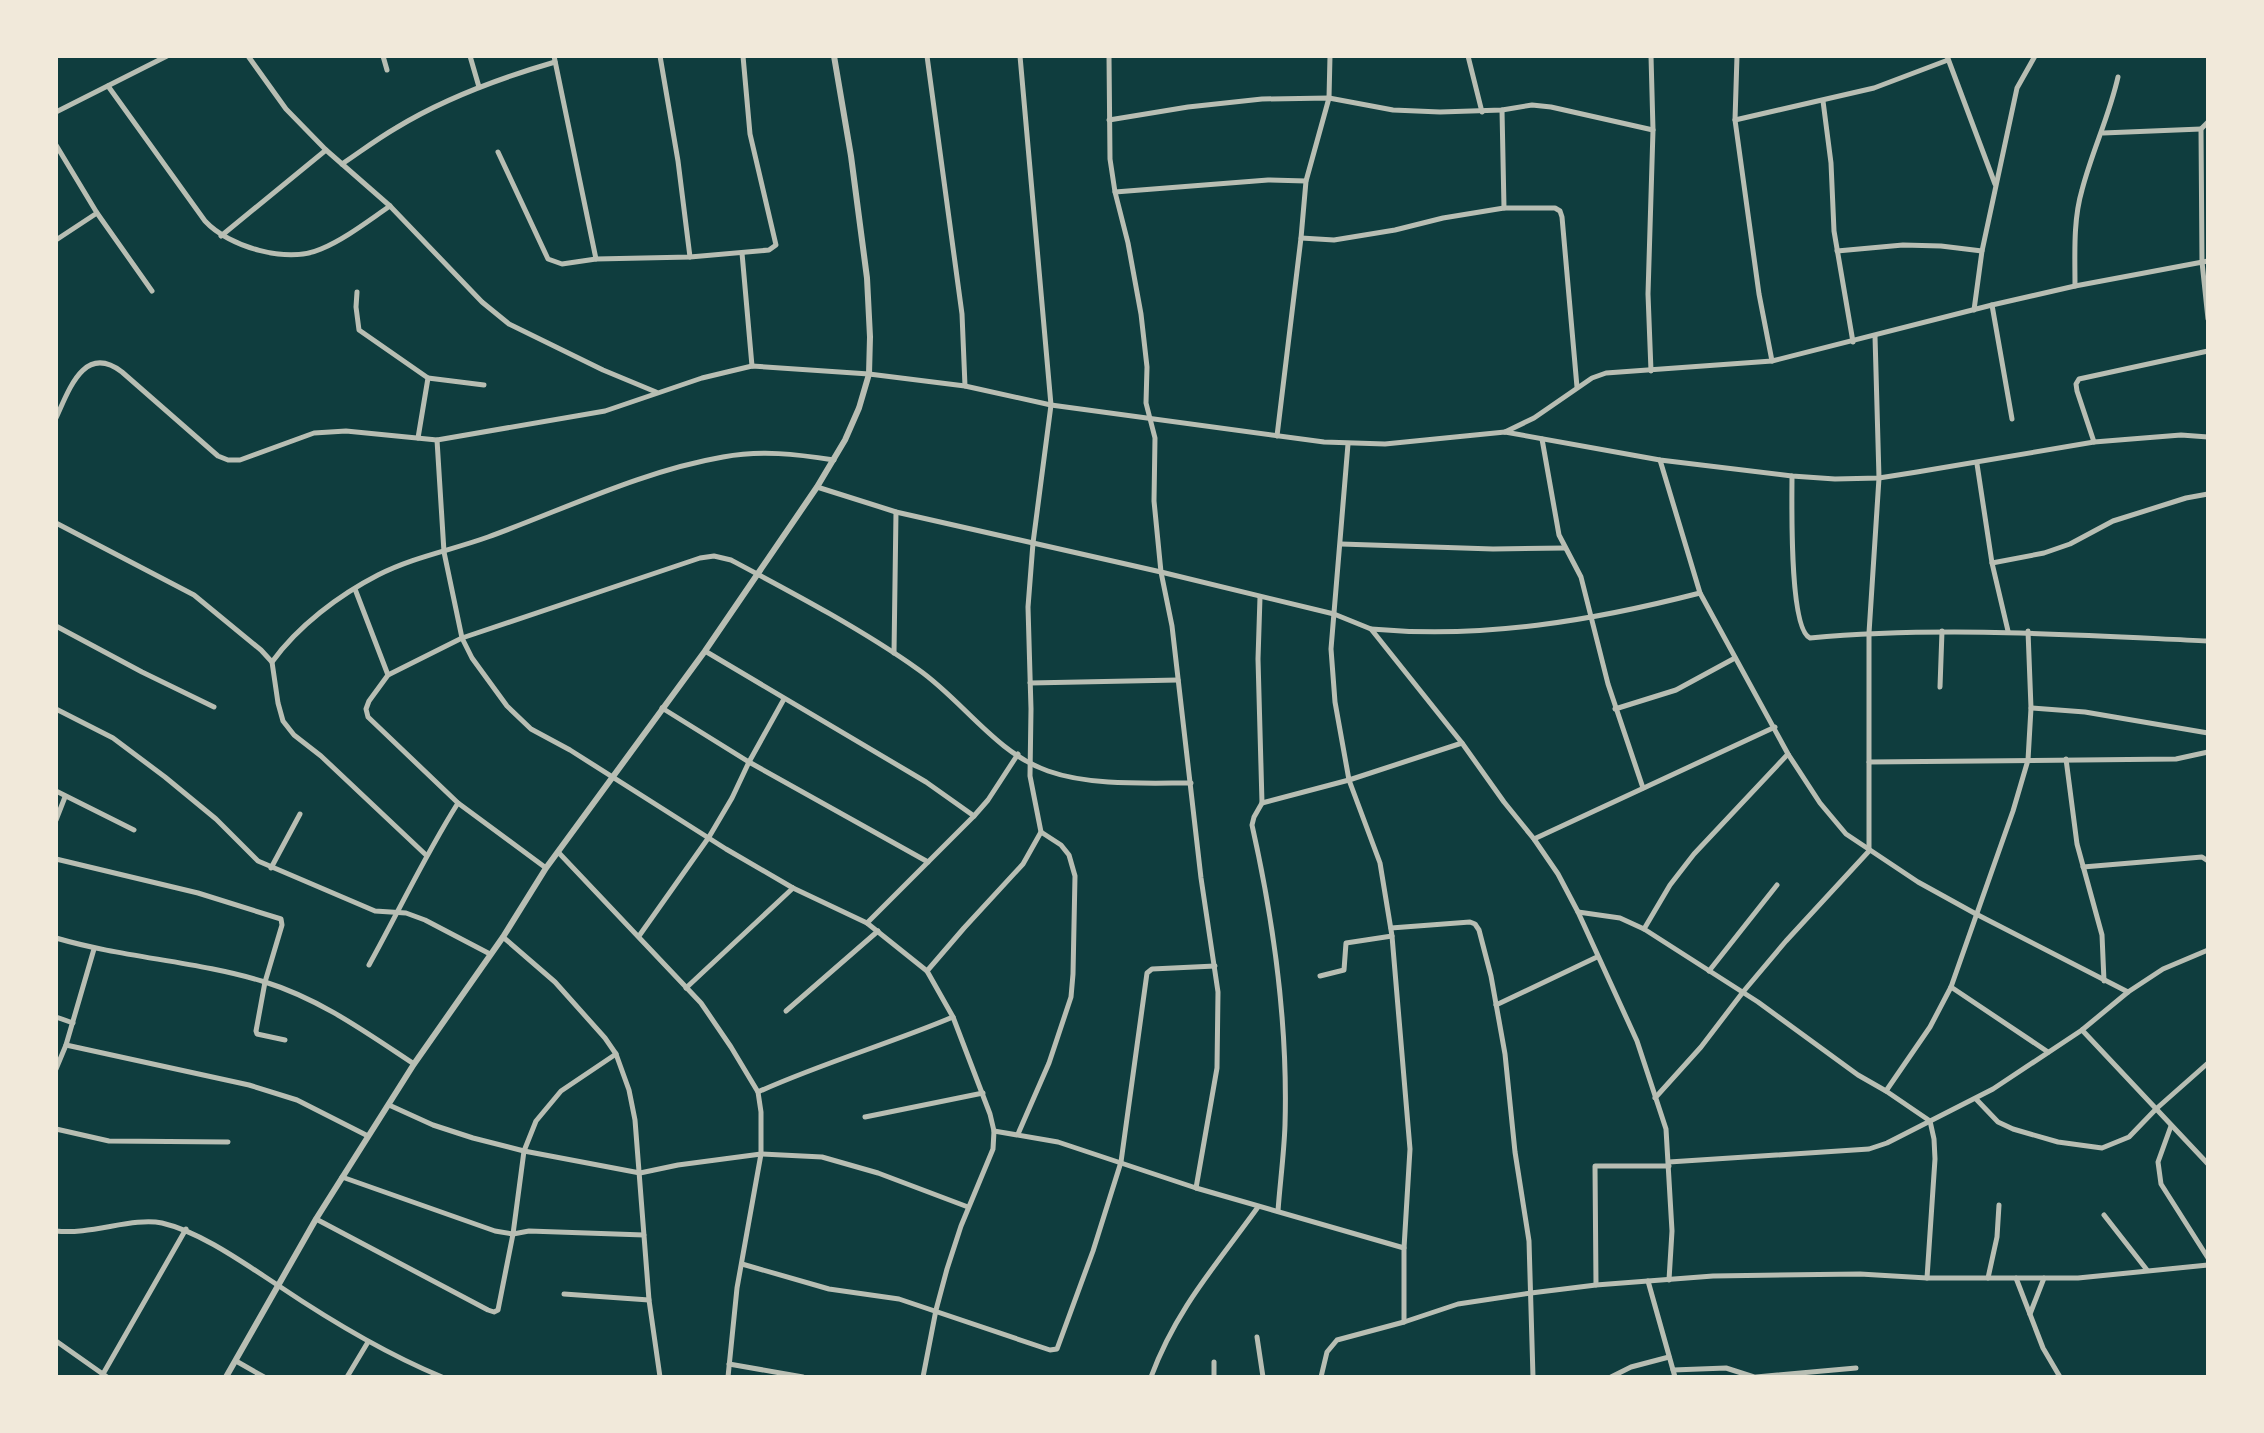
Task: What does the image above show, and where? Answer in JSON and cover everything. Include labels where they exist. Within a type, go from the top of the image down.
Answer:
[{"type":"street","points":[[56,112],[167,56]]},
{"type":"street","points":[[248,56],[286,108],[326,150],[390,206],[482,302],[509,324],[603,370],[656,392]]},
{"type":"street","points":[[383,56],[387,69]]},
{"type":"street","points":[[470,56],[479,87]]},
{"type":"street","points":[[660,56],[678,160],[690,257]]},
{"type":"street","points":[[498,152],[548,259],[562,264],[596,259],[690,257],[769,250],[776,245],[750,134],[743,56]]},
{"type":"street","points":[[226,1377],[316,1219],[414,1064],[503,937],[547,868],[705,651],[817,487],[834,460],[859,408],[869,374],[867,278],[834,56]]},
{"type":"street","points":[[928,56],[962,314],[965,386]]},
{"type":"street","points":[[927,971],[1023,864],[1041,832],[1032,793],[1030,762],[1028,607],[1032,543],[1051,405],[1020,56]]},
{"type":"street","points":[[1110,56],[1109,120],[1115,192],[1141,314],[1147,367],[1146,403],[1155,438],[1154,501],[1161,572],[1172,626],[1201,878],[1215,966],[1219,1028],[1217,1068],[1196,1188]]},
{"type":"street","points":[[1277,436],[1306,181],[1329,98],[1330,56]]},
{"type":"street","points":[[1468,56],[1482,111]]},
{"type":"street","points":[[1651,56],[1653,130],[1648,294],[1651,371]]},
{"type":"street","points":[[1737,56],[1735,120],[1759,294],[1772,361]]},
{"type":"street","points":[[1974,310],[1982,251],[2017,88],[2035,56]]},
{"type":"street","points":[[1735,120],[1874,88],[1947,58],[1996,187]]},
{"type":"street","points":[[342,164],[396,128],[479,87],[554,59],[596,259]]},
{"type":"street","points":[[2075,286],[2078,207],[2103,133],[2118,77]]},
{"type":"street","points":[[108,86],[205,221],[221,236],[247,248],[299,254],[317,251],[390,206]]},
{"type":"street","points":[[1109,120],[1188,107],[1262,99],[1329,98],[1393,110],[1482,111],[1532,105],[1653,130]]},
{"type":"street","points":[[1823,101],[1831,163],[1832,212],[1853,342]]},
{"type":"street","points":[[1502,110],[1504,208]]},
{"type":"street","points":[[2208,122],[2202,129],[2208,319]]},
{"type":"street","points":[[2103,133],[2202,129]]},
{"type":"street","points":[[56,145],[97,213],[152,291]]},
{"type":"street","points":[[221,236],[326,150]]},
{"type":"street","points":[[1115,192],[1268,180],[1306,181]]},
{"type":"street","points":[[1301,238],[1334,240],[1504,208],[1555,208],[1560,211],[1577,387]]},
{"type":"street","points":[[56,240],[97,213]]},
{"type":"street","points":[[1838,251],[1903,245],[1982,251]]},
{"type":"street","points":[[742,253],[752,366]]},
{"type":"street","points":[[1505,432],[1534,418],[1592,378],[1606,373],[1772,361],[2075,286],[2205,262]]},
{"type":"street","points":[[357,292],[359,330],[428,378],[484,385]]},
{"type":"street","points":[[1992,305],[2012,419]]},
{"type":"street","points":[[1655,1098],[1701,1047],[1786,941],[1869,851],[1869,633],[1879,478],[1875,336]]},
{"type":"street","points":[[2094,442],[2077,391],[2076,384],[2079,379],[2208,351]]},
{"type":"street","points":[[56,418],[81,371],[93,363],[112,364],[218,456],[228,460],[240,460],[314,433],[346,431],[437,440],[605,411],[656,392],[752,366],[869,374],[965,386],[1051,405],[1348,444],[1385,444],[1505,432],[1660,460],[1792,476],[1879,478],[1977,464],[2094,442],[2181,435],[2208,437]]},
{"type":"street","points":[[418,438],[428,378]]},
{"type":"street","points":[[1542,439],[1559,535],[1581,578],[1615,709],[1643,788]]},
{"type":"street","points":[[437,440],[444,552],[462,638],[472,658],[520,721],[793,888],[867,923],[927,971],[953,1017],[983,1093],[994,1131],[993,1149],[968,1207],[936,1310],[923,1377]]},
{"type":"street","points":[[1348,444],[1332,671],[1349,780],[1380,863],[1392,936],[1410,1149],[1404,1248],[1404,1322]]},
{"type":"street","points":[[272,662],[299,631],[355,589],[377,575],[413,560],[444,552],[676,467],[761,452],[834,460]]},
{"type":"street","points":[[1660,460],[1700,593],[1788,754],[1837,824],[1869,851],[1976,914],[2128,992]]},
{"type":"street","points":[[1977,464],[1992,563],[2008,631]]},
{"type":"street","points":[[1792,476],[1793,553],[1801,629],[1804,636],[1810,639],[1869,633],[2028,631],[2208,641]]},
{"type":"street","points":[[817,487],[897,512],[1334,614],[1370,629],[1407,632],[1526,628],[1700,593]]},
{"type":"street","points":[[1992,563],[2044,554],[2070,544],[2113,521],[2186,498],[2208,494]]},
{"type":"street","points":[[894,653],[897,512]]},
{"type":"street","points":[[56,523],[194,595],[261,650],[272,662],[283,721],[294,735],[321,756],[426,855]]},
{"type":"street","points":[[1340,544],[1493,549],[1565,548]]},
{"type":"street","points":[[547,868],[458,803],[368,717],[366,709],[369,701],[388,675],[462,638],[700,558],[714,556],[732,560],[894,653],[922,672],[989,733],[1030,762],[1060,775],[1087,779],[1131,783],[1191,783]]},
{"type":"street","points":[[355,589],[388,675]]},
{"type":"street","points":[[1260,597],[1258,659],[1262,803],[1252,825],[1268,897],[1284,1076],[1285,1126],[1278,1211]]},
{"type":"street","points":[[56,626],[214,707]]},
{"type":"street","points":[[1370,629],[1462,743],[1534,839],[1558,874],[1578,912],[1636,1041],[1666,1129],[1672,1231],[1669,1280]]},
{"type":"street","points":[[1940,687],[1942,631]]},
{"type":"street","points":[[1886,1091],[1930,1027],[1951,987],[2013,811],[2028,760],[2031,708],[2028,631]]},
{"type":"street","points":[[705,651],[926,782],[974,816]]},
{"type":"street","points":[[1615,709],[1676,690],[1735,657]]},
{"type":"street","points":[[1030,683],[1178,680]]},
{"type":"street","points":[[639,936],[709,837],[784,699]]},
{"type":"street","points":[[662,708],[749,762],[928,862]]},
{"type":"street","points":[[2031,708],[2085,712],[2208,733]]},
{"type":"street","points":[[56,709],[113,738],[216,820],[245,850],[271,868],[375,911],[399,913],[425,920],[491,954]]},
{"type":"street","points":[[1534,839],[1775,727]]},
{"type":"street","points":[[1262,803],[1349,780],[1462,743]]},
{"type":"street","points":[[1869,762],[2176,759],[2208,752]]},
{"type":"street","points":[[867,923],[974,816],[988,800],[1017,754]]},
{"type":"street","points":[[1644,929],[1670,885],[1695,854],[1788,754]]},
{"type":"street","points":[[2066,759],[2077,844],[2102,935],[2104,981]]},
{"type":"street","points":[[56,791],[134,830]]},
{"type":"street","points":[[56,820],[65,797]]},
{"type":"street","points":[[369,965],[399,913],[426,855],[458,803]]},
{"type":"street","points":[[271,868],[300,814]]},
{"type":"street","points":[[1018,1134],[1049,1063],[1071,997],[1073,974],[1075,876],[1069,855],[1061,845],[1041,832]]},
{"type":"street","points":[[559,853],[701,1003],[732,1047],[758,1092],[761,1154],[742,1264],[727,1377]]},
{"type":"street","points":[[2083,867],[2202,857],[2208,860]]},
{"type":"street","points":[[56,859],[198,893],[281,919],[282,925],[265,982],[256,1033],[285,1040]]},
{"type":"street","points":[[1709,971],[1777,885]]},
{"type":"street","points":[[687,988],[793,888]]},
{"type":"street","points":[[1578,912],[1620,918],[1644,929],[1743,992],[1858,1075],[1930,1121],[1935,1159],[1927,1278]]},
{"type":"street","points":[[1391,928],[1470,922],[1475,924],[1491,976],[1505,1054],[1515,1152],[1529,1241],[1533,1377]]},
{"type":"street","points":[[786,1011],[878,931]]},
{"type":"street","points":[[1320,976],[1344,970],[1346,943],[1392,936]]},
{"type":"street","points":[[56,937],[94,949],[191,965],[265,982],[333,1012],[414,1064]]},
{"type":"street","points":[[503,937],[555,982],[617,1054],[629,1090],[635,1120],[649,1300],[660,1377]]},
{"type":"street","points":[[57,1065],[66,1045],[94,949]]},
{"type":"street","points":[[1596,1285],[1595,1166],[1669,1164],[1869,1149],[1976,1099],[2082,1030],[2128,992],[2174,963],[2208,950]]},
{"type":"street","points":[[1496,1005],[1597,957]]},
{"type":"street","points":[[742,1264],[829,1289],[899,1299],[1050,1350],[1057,1349],[1093,1251],[1121,1162],[1147,972],[1152,969],[1215,966]]},
{"type":"street","points":[[1951,987],[2048,1052]]},
{"type":"street","points":[[56,1017],[73,1023]]},
{"type":"street","points":[[758,1092],[829,1062],[953,1017]]},
{"type":"street","points":[[2082,1030],[2208,1164]]},
{"type":"street","points":[[66,1045],[249,1085],[297,1100],[368,1136]]},
{"type":"street","points":[[316,1219],[494,1312],[498,1310],[513,1234],[524,1151],[536,1121],[561,1091],[617,1054]]},
{"type":"street","points":[[1976,1099],[1998,1122],[2012,1129],[2058,1142],[2102,1148],[2129,1137],[2208,1063]]},
{"type":"street","points":[[865,1117],[983,1093]]},
{"type":"street","points":[[389,1105],[433,1125],[524,1151],[640,1173],[761,1154],[822,1157],[844,1162],[968,1207]]},
{"type":"street","points":[[2171,1126],[2158,1163],[2161,1184],[2208,1258]]},
{"type":"street","points":[[56,1129],[110,1141],[228,1142]]},
{"type":"street","points":[[994,1131],[1058,1142],[1258,1207],[1404,1248]]},
{"type":"street","points":[[342,1177],[475,1226],[513,1234],[530,1231],[644,1235]]},
{"type":"street","points":[[1989,1278],[1997,1237],[1998,1205]]},
{"type":"street","points":[[1151,1377],[1170,1331],[1186,1303],[1258,1207]]},
{"type":"street","points":[[2104,1215],[2147,1270]]},
{"type":"street","points":[[56,1231],[99,1230],[146,1222],[186,1229],[368,1342],[442,1377]]},
{"type":"street","points":[[56,1341],[105,1375],[186,1229]]},
{"type":"street","points":[[1321,1377],[1327,1352],[1337,1340],[1458,1304],[1531,1293],[1713,1276],[1860,1274],[1927,1278],[2078,1278],[2208,1265]]},
{"type":"street","points":[[2016,1278],[2043,1348],[2060,1377]]},
{"type":"street","points":[[2029,1314],[2043,1278]]},
{"type":"street","points":[[1648,1281],[1675,1377]]},
{"type":"street","points":[[564,1294],[649,1300]]},
{"type":"street","points":[[1257,1337],[1263,1377]]},
{"type":"street","points":[[347,1377],[368,1342]]},
{"type":"street","points":[[1611,1377],[1631,1367],[1670,1357]]},
{"type":"street","points":[[236,1361],[264,1377]]},
{"type":"street","points":[[1214,1362],[1214,1377]]},
{"type":"street","points":[[729,1364],[803,1377]]},
{"type":"street","points":[[1673,1370],[1726,1368],[1755,1377],[1856,1368]]}]
